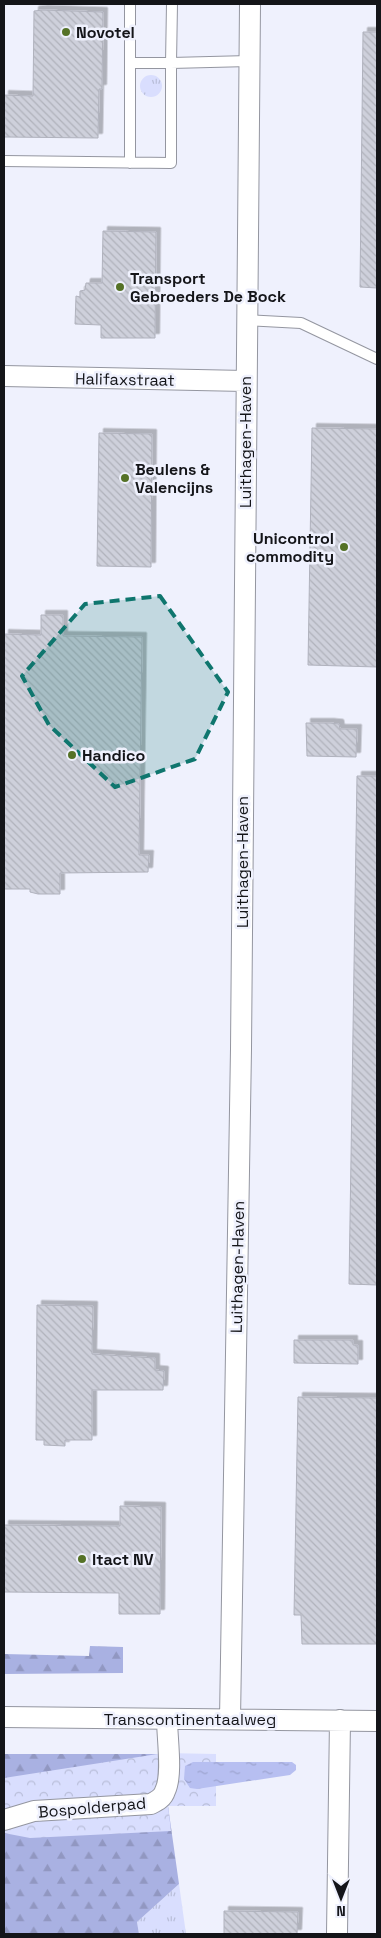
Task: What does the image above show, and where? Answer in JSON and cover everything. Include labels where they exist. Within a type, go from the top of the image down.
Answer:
[{"type":"street","name":"Luithagen-Haven","points":[[230,1719],[241,1039],[250,4]]},
{"type":"street","name":"Halifaxstraat","points":[[4,376],[246,381]]},
{"type":"street","name":"Transcontinentaalweg","points":[[4,1716],[377,1720]]},
{"type":"street","name":"Bospolderpad","points":[[4,1820],[34,1812],[150,1804],[158,1800],[165,1793],[168,1782],[167,1719]]},
{"type":"street","points":[[337,1934],[340,1720]]},
{"type":"lane","points":[[130,4],[130,163]]},
{"type":"lane","points":[[4,161],[171,163],[172,4]]},
{"type":"lane","points":[[130,63],[249,62]]},
{"type":"lane","points":[[247,320],[301,323],[377,359]]},
{"type":"highlighted area","points":[[160,596],[228,692],[195,759],[115,787],[49,725],[22,676],[85,604]]},
{"type":"green space","points":[[151,75],[159,78],[162,86],[159,94],[151,97],[143,94],[140,86],[143,78]]},
{"type":"green space","points":[[90,1646],[123,1647],[123,1673],[4,1674],[4,1654],[89,1656]]},
{"type":"green space","points":[[164,1753],[216,1754],[216,1806],[168,1806],[171,1831],[30,1838],[4,1833],[4,1778]]},
{"type":"green space","points":[[4,1754],[216,1754],[216,1806],[168,1806],[179,1884],[137,1922],[139,1934],[4,1934]]},
{"type":"green space","points":[[179,1884],[186,1934],[139,1934],[137,1922]]},
{"type":"water","points":[[193,1762],[292,1762],[296,1765],[296,1770],[290,1775],[197,1789],[190,1788],[184,1779],[185,1766]]},
{"type":"building","name":"Novotel","points":[[34,11],[103,12],[102,89],[99,89],[98,138],[4,137],[4,95],[33,96]]},
{"type":"building","points":[[363,32],[377,32],[377,288],[360,287]]},
{"type":"building","name":"Transport Gebroeders De Bock","points":[[103,231],[156,232],[155,338],[101,338],[101,325],[75,324],[76,296],[80,297],[80,291],[85,290],[86,283],[102,283]]},
{"type":"building","name":"Unicontrol commodity","points":[[312,428],[377,429],[377,667],[308,665]]},
{"type":"building","name":"Beulens & Valencijns","points":[[99,433],[152,434],[151,567],[97,566]]},
{"type":"building","name":"Handico","points":[[41,615],[63,615],[63,636],[142,637],[139,855],[149,855],[148,872],[60,873],[60,894],[38,894],[30,892],[30,889],[4,889],[4,634],[41,635]]},
{"type":"building","points":[[306,723],[339,724],[340,729],[357,729],[356,757],[307,756]]},
{"type":"building","points":[[357,776],[377,776],[377,1285],[349,1284]]},
{"type":"building","points":[[37,1305],[93,1306],[92,1354],[155,1358],[155,1370],[164,1371],[163,1390],[92,1390],[92,1440],[65,1440],[65,1446],[44,1445],[44,1440],[36,1440]]},
{"type":"building","points":[[294,1340],[353,1340],[353,1345],[358,1345],[358,1364],[294,1363]]},
{"type":"building","points":[[298,1397],[377,1398],[377,1644],[302,1644],[301,1615],[294,1615]]},
{"type":"building","name":"Itact NV","points":[[120,1506],[161,1507],[160,1614],[119,1614],[119,1593],[4,1592],[4,1525],[120,1526]]},
{"type":"building","points":[[224,1911],[298,1912],[297,1934],[224,1934]]},
{"type":"place","name":"Novotel","points":[[66,32]]},
{"type":"place","name":"Transport Gebroeders De Bock","points":[[120,287]]},
{"type":"place","name":"Beulens & Valencijns","points":[[125,478]]},
{"type":"place","name":"Unicontrol commodity","points":[[344,547]]},
{"type":"place","name":"Handico","points":[[72,755]]},
{"type":"place","name":"Itact NV","points":[[82,1559]]}]
